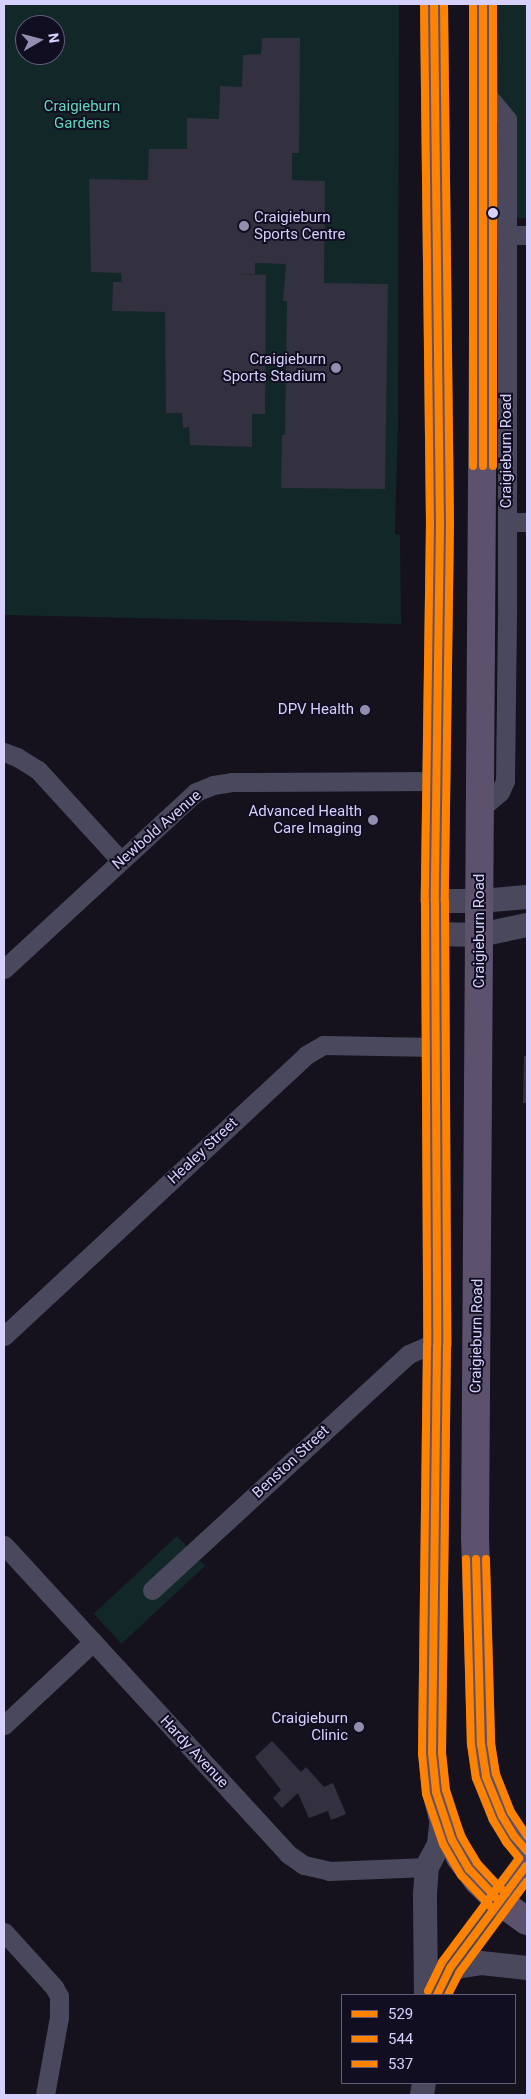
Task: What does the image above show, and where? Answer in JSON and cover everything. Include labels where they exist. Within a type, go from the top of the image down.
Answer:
[{"type":"main road","points":[[434,4],[440,502],[435,901],[437,1345],[432,1753],[436,1792],[442,1815],[460,1857],[478,1881],[499,1901],[527,1921]]},
{"type":"main road","name":"Craigieburn Road","points":[[483,4],[480,935],[475,1537],[481,1744],[486,1777],[502,1816],[514,1836],[527,1851]]},
{"type":"main road","points":[[434,1537],[475,1537]]},
{"type":"main road","points":[[499,1901],[527,1864]]},
{"type":"street","name":"Craigieburn Road","points":[[480,809],[500,792],[506,774],[507,118],[484,92]]},
{"type":"street","points":[[507,235],[527,234]]},
{"type":"street","points":[[507,522],[527,522]]},
{"type":"street","points":[[4,752],[38,770],[121,861]]},
{"type":"street","name":"Newbold Avenue","points":[[4,969],[196,792],[213,785],[232,782],[437,781]]},
{"type":"street","points":[[435,901],[480,901],[527,897]]},
{"type":"street","points":[[435,934],[480,935],[527,925]]},
{"type":"street","name":"Healey Street","points":[[4,1336],[306,1055],[323,1045],[435,1047]]},
{"type":"street","name":"Benston Street","points":[[152,1590],[405,1357],[422,1348],[437,1345]]},
{"type":"street","name":"Hardy Avenue","points":[[4,1545],[288,1854],[304,1865],[329,1871],[427,1867]]},
{"type":"street","points":[[4,1725],[93,1642]]},
{"type":"street","points":[[426,1994],[424,1907],[427,1867],[439,1844],[442,1815]]},
{"type":"street","points":[[437,1994],[450,1968],[499,1901]]},
{"type":"street","points":[[4,1932],[54,1986],[58,1996],[59,2017],[45,2095]]},
{"type":"street","points":[[450,1968],[481,1963],[527,1968]]},
{"type":"green space","name":"Craigieburn Sports Centre","points":[[4,4],[399,4],[398,417],[395,534],[400,535],[401,624],[4,615]]},
{"type":"green space","points":[[494,4],[527,4],[527,218],[494,218]]},
{"type":"green space","points":[[177,1536],[205,1566],[122,1644],[94,1614]]},
{"type":"building","points":[[262,38],[300,38],[299,153],[292,153],[292,180],[325,181],[324,283],[388,284],[385,489],[281,488],[282,435],[285,435],[287,301],[283,301],[286,264],[255,263],[255,274],[239,274],[266,275],[265,414],[252,414],[252,447],[190,445],[189,427],[183,428],[182,413],[166,413],[165,312],[112,311],[113,282],[122,282],[121,273],[91,272],[89,179],[148,180],[149,149],[187,149],[187,118],[219,119],[220,86],[242,87],[243,55],[261,54]]},
{"type":"building","points":[[524,1056],[527,1056],[527,1103],[523,1103]]},
{"type":"building","points":[[272,1741],[301,1772],[306,1767],[324,1787],[333,1783],[346,1814],[331,1820],[328,1811],[309,1818],[298,1793],[282,1808],[273,1798],[281,1790],[255,1757]]},
{"type":"transit line","name":"544","points":[[424,4],[430,522],[425,901],[427,1345],[422,1753],[426,1794],[443,1844],[461,1875],[492,1908]]},
{"type":"transit line","name":"529","points":[[434,4],[440,522],[435,901],[437,1345],[432,1753],[436,1792],[452,1840],[469,1869],[499,1901]]},
{"type":"transit line","name":"537","points":[[444,4],[450,522],[445,901],[447,1345],[442,1753],[446,1790],[461,1836],[477,1863],[506,1894]]},
{"type":"transit line","name":"537","points":[[473,4],[473,466]]},
{"type":"transit line","name":"529","points":[[483,4],[483,466]]},
{"type":"transit line","name":"544","points":[[493,4],[493,466]]},
{"type":"transit line","name":"544","points":[[466,1559],[471,1744],[476,1778],[493,1820],[506,1842],[519,1858]]},
{"type":"transit line","name":"529","points":[[476,1559],[481,1744],[486,1777],[502,1816],[514,1836],[527,1851]]},
{"type":"transit line","name":"537","points":[[486,1559],[491,1743],[496,1774],[511,1812],[527,1836]]},
{"type":"transit line","name":"537","points":[[428,1991],[442,1962],[518,1860]]},
{"type":"transit line","name":"529","points":[[437,1994],[450,1968],[526,1866]]},
{"type":"transit line","name":"544","points":[[448,1994],[459,1973],[527,1881]]},
{"type":"place","name":"Craigieburn Sports Centre","points":[[244,226]]},
{"type":"place","name":"Craigieburn Sports Stadium","points":[[336,368]]},
{"type":"place","name":"DPV Health","points":[[365,710]]},
{"type":"place","name":"Advanced Health Care Imaging","points":[[373,820]]},
{"type":"place","name":"Craigieburn Clinic","points":[[359,1727]]},
{"type":"park label","name":"Craigieburn Gardens","points":[[82,114]]}]
